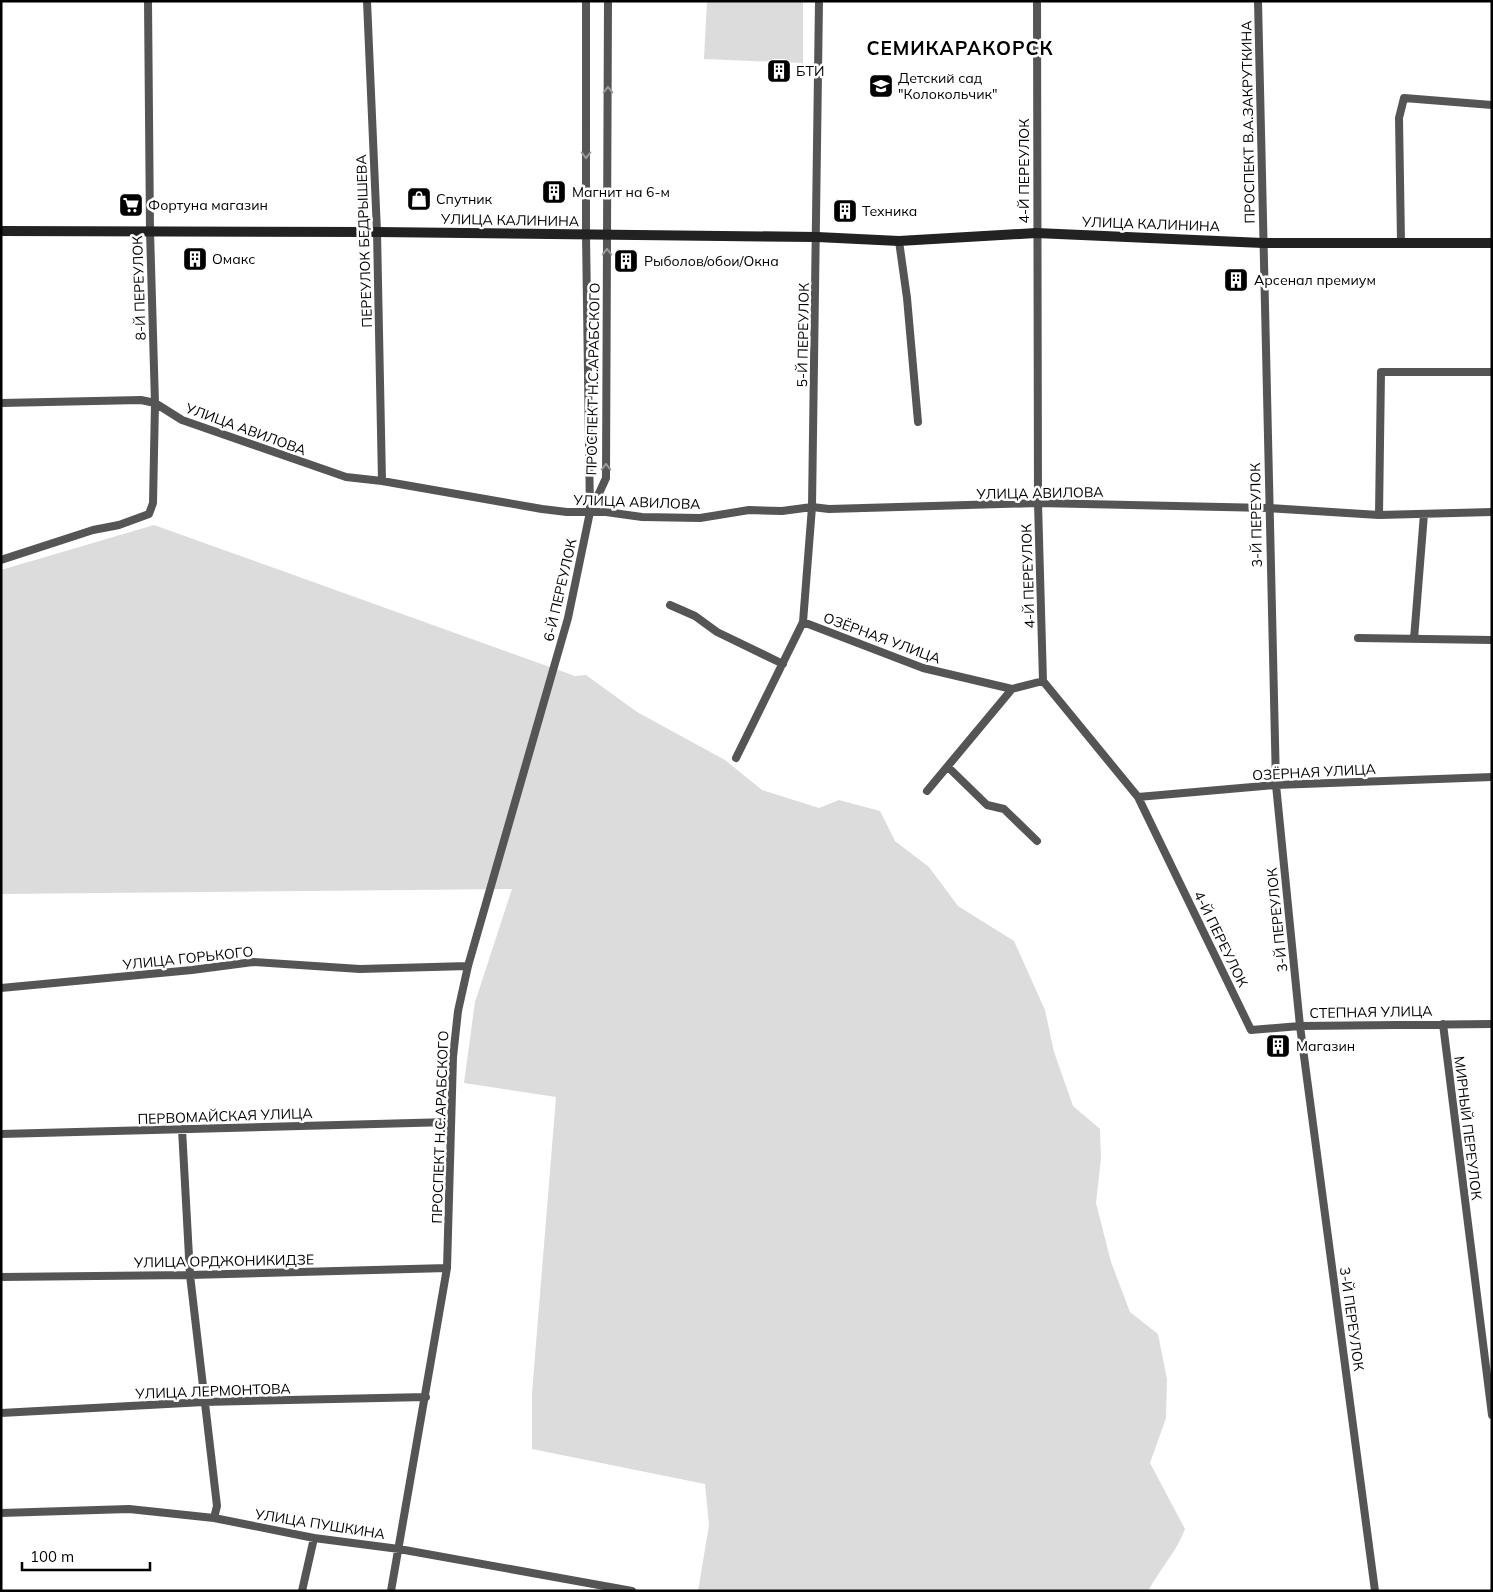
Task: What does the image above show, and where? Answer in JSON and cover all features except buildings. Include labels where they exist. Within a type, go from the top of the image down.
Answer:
[{"type":"main road","name":"УЛИЦА КАЛИНИНА","points":[[1,231],[377,232],[817,237],[899,241],[1036,233],[1263,243],[1492,243]]},
{"type":"street","name":"8-Й ПЕРЕУЛОК","points":[[1,560],[93,530],[119,525],[149,514],[153,503],[156,458],[150,231],[148,1]]},
{"type":"street","name":"ПЕРЕУЛОК БЕДРЫШЕВА","points":[[368,1],[377,232],[382,481]]},
{"type":"street","name":"ПРОСПЕКТ Н.С.АРАБСКОГО","points":[[586,1],[586,235],[590,512]]},
{"type":"street","name":"ПРОСПЕКТ Н.С.АРАБСКОГО","points":[[590,512],[606,478],[608,1]]},
{"type":"street","name":"5-Й ПЕРЕУЛОК","points":[[736,758],[803,622],[812,507],[819,1]]},
{"type":"street","name":"4-Й ПЕРЕУЛОК","points":[[1037,1],[1038,503],[1043,681],[1138,797],[1251,1030]]},
{"type":"street","name":"ПРОСПЕКТ В.А.ЗАКРУТКИНА","points":[[1258,1],[1263,243]]},
{"type":"street","points":[[1401,242],[1398,118],[1404,98],[1492,105]]},
{"type":"street","points":[[899,241],[907,298],[918,422]]},
{"type":"street","name":"3-Й ПЕРЕУЛОК","points":[[1263,243],[1276,785],[1300,1026],[1375,1591]]},
{"type":"street","points":[[1379,515],[1381,372],[1492,372]]},
{"type":"street","name":"УЛИЦА АВИЛОВА","points":[[1,403],[85,402],[130,399],[155,403],[182,420],[346,477],[382,481],[542,509],[606,512],[642,517],[700,518],[749,510],[782,511],[812,507],[839,509],[1038,503],[1268,508],[1379,515],[1492,512]]},
{"type":"street","name":"6-Й ПЕРЕУЛОК","points":[[552,673],[568,618],[590,512]]},
{"type":"street","points":[[1414,639],[1424,514]]},
{"type":"street","points":[[670,605],[695,616],[717,632],[782,664]]},
{"type":"street","name":"ОЗЁРНАЯ УЛИЦА","points":[[803,622],[923,668],[1012,689]]},
{"type":"street","points":[[1358,638],[1492,640]]},
{"type":"street","name":"ПРОСПЕКТ Н.С.АРАБСКОГО","points":[[391,1591],[447,1268],[450,1122],[458,1011],[468,966],[552,673]]},
{"type":"street","points":[[927,792],[1012,689],[1043,681]]},
{"type":"street","points":[[948,767],[987,805],[1004,809],[1037,841]]},
{"type":"street","name":"ОЗЁРНАЯ УЛИЦА","points":[[1138,797],[1276,785],[1492,777]]},
{"type":"street","name":"УЛИЦА ГОРЬКОГО","points":[[1,988],[145,975],[252,962],[360,969],[468,966]]},
{"type":"street","name":"МИРНЫЙ ПЕРЕУЛОК","points":[[1443,1024],[1492,1415]]},
{"type":"street","name":"СТЕПНАЯ УЛИЦА","points":[[1251,1030],[1300,1026],[1492,1024]]},
{"type":"street","name":"ПЕРВОМАЙСКАЯ УЛИЦА","points":[[1,1134],[450,1122]]},
{"type":"street","points":[[182,1130],[190,1275],[217,1506],[214,1518]]},
{"type":"street","name":"УЛИЦА ОРДЖОНИКИДЗЕ","points":[[1,1276],[190,1275],[447,1268]]},
{"type":"street","name":"УЛИЦА ЛЕРМОНТОВА","points":[[1,1413],[204,1402],[426,1397]]},
{"type":"street","name":"УЛИЦА ПУШКИНА","points":[[1,1513],[130,1509],[214,1518],[314,1538],[399,1549],[632,1591]]},
{"type":"street","points":[[302,1591],[314,1538]]},
{"type":"shaded area","points":[[707,1],[803,1],[803,63],[704,59]]},
{"type":"shaded area","points":[[154,525],[575,676],[586,675],[637,712],[725,760],[762,790],[819,808],[839,800],[880,811],[895,841],[929,867],[958,906],[1014,941],[1045,1010],[1054,1052],[1073,1106],[1100,1129],[1101,1158],[1096,1203],[1111,1262],[1130,1312],[1158,1334],[1167,1379],[1166,1418],[1150,1463],[1185,1529],[1178,1545],[1148,1591],[698,1591],[709,1525],[705,1484],[532,1449],[532,1393],[556,1097],[464,1083],[475,1002],[512,889],[1,894],[1,570]]},
{"type":"place","name":"БТИ","points":[[779,71]]},
{"type":"place","name":"Детский сад \"Колокольчик\"","points":[[881,86]]},
{"type":"place","name":"Магнит на 6-м","points":[[554,192]]},
{"type":"place","name":"Спутник","points":[[419,199]]},
{"type":"place","name":"Фортуна магазин","points":[[131,205]]},
{"type":"place","name":"Техника","points":[[845,211]]},
{"type":"place","name":"Омакс","points":[[195,259]]},
{"type":"place","name":"Рыболов/обои/Окна","points":[[626,261]]},
{"type":"place","name":"Арсенал премиум","points":[[1236,280]]},
{"type":"place","name":"Магазин","points":[[1278,1046]]},
{"type":"district","name":"СЕМИКАРАКОРСК","points":[[960,48]]}]
